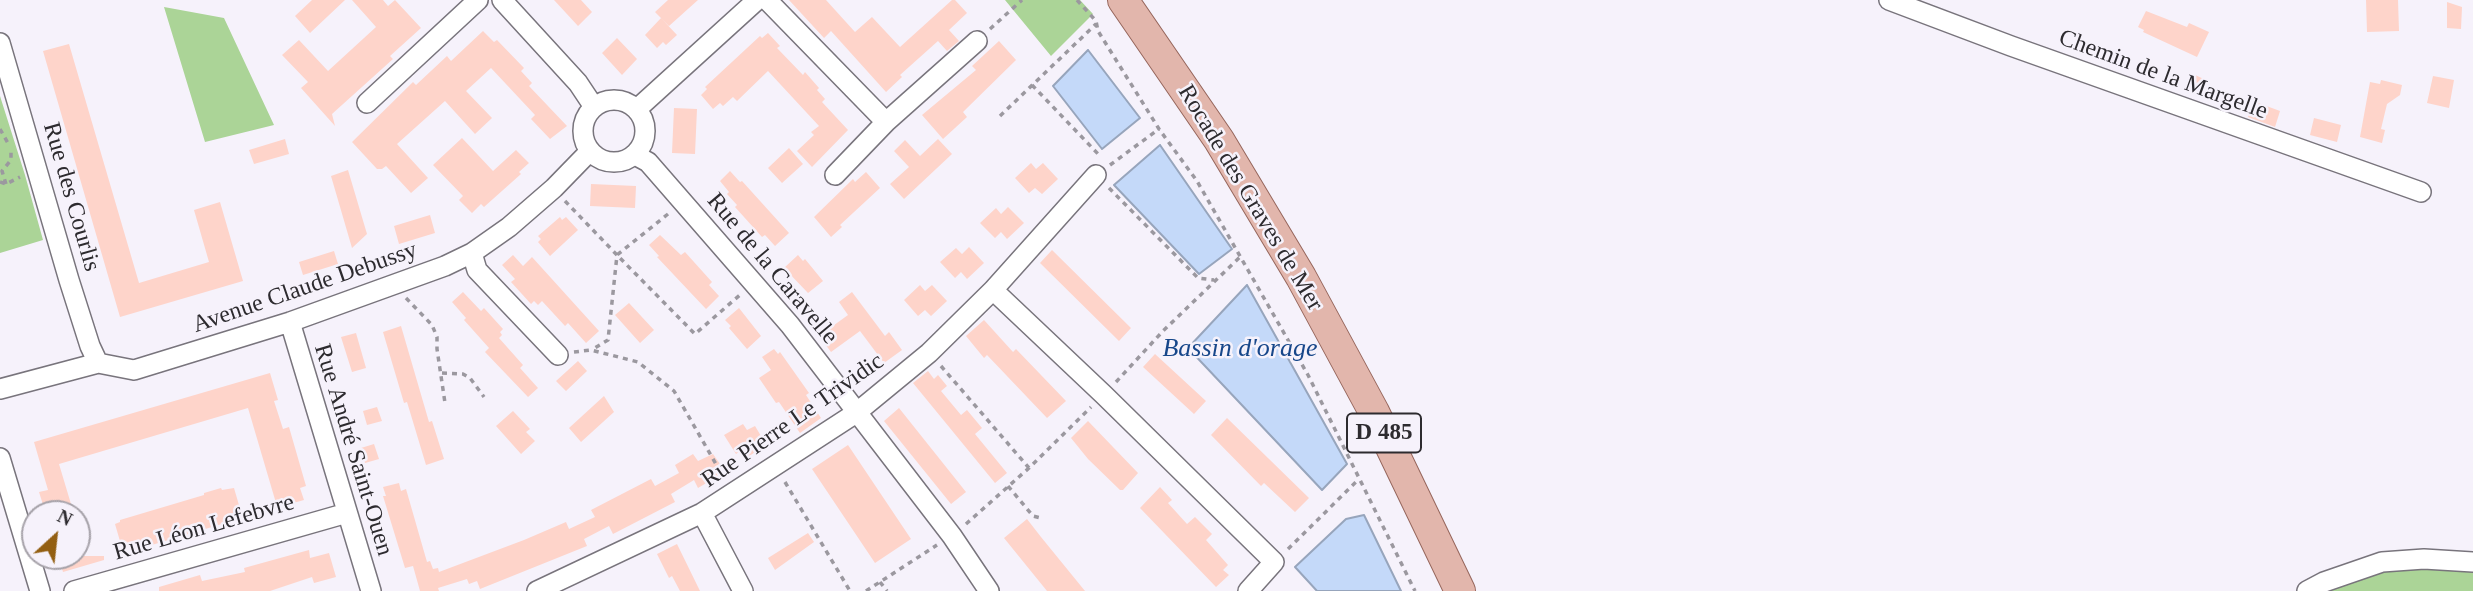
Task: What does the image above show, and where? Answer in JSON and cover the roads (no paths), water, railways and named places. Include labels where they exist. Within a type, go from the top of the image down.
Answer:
[{"type":"main road","name":"Rocade des Graves de Mer","points":[[1123,0],[1219,140],[1301,277],[1374,412],[1460,591]]},
{"type":"street","points":[[367,103],[478,0]]},
{"type":"street","points":[[502,0],[578,83],[594,107]]},
{"type":"street","points":[[637,109],[757,0]]},
{"type":"street","points":[[767,0],[886,122]]},
{"type":"street","name":"Chemin de la Margelle","points":[[1889,0],[2421,192]]},
{"type":"street","points":[[835,175],[886,122],[977,41]]},
{"type":"street","name":"Rue des Courlis","points":[[0,43],[90,346],[98,363]]},
{"type":"street","points":[[621,100],[637,109],[646,127],[645,137],[635,155],[626,160],[607,161],[590,151],[583,133],[584,123],[594,107],[602,102],[621,100]]},
{"type":"street","name":"Avenue Claude Debussy","points":[[0,389],[98,363],[134,370],[290,322],[445,266],[471,253],[509,227],[554,188],[590,151]]},
{"type":"street","name":"Rue de la Caravelle","points":[[635,155],[649,162],[790,325],[952,536],[989,591]]},
{"type":"street","name":"Rue Pierre Le Trividic","points":[[541,590],[702,513],[856,413],[929,354],[993,290],[1102,170]]},
{"type":"street","points":[[471,253],[477,270],[558,355]]},
{"type":"street","points":[[993,290],[1104,394],[1274,562],[1248,591]]},
{"type":"street","name":"Rue André Saint-Ouen","points":[[290,322],[371,591]]},
{"type":"street","points":[[0,458],[40,591]]},
{"type":"street","name":"Rue Léon Lefebvre","points":[[75,591],[347,513]]},
{"type":"street","points":[[702,513],[743,591]]},
{"type":"street","points":[[2307,591],[2324,582],[2382,562],[2424,559],[2473,562]]},
{"type":"water","points":[[1088,50],[1140,118],[1102,149],[1053,86]]},
{"type":"water","name":"Bassin d'orage","points":[[1160,145],[1232,249],[1199,274],[1114,185]]},
{"type":"water","name":"Bassin d'orage","points":[[1247,285],[1347,464],[1322,490],[1188,348]]},
{"type":"water","points":[[1364,515],[1401,591],[1317,591],[1295,567],[1346,519]]}]
